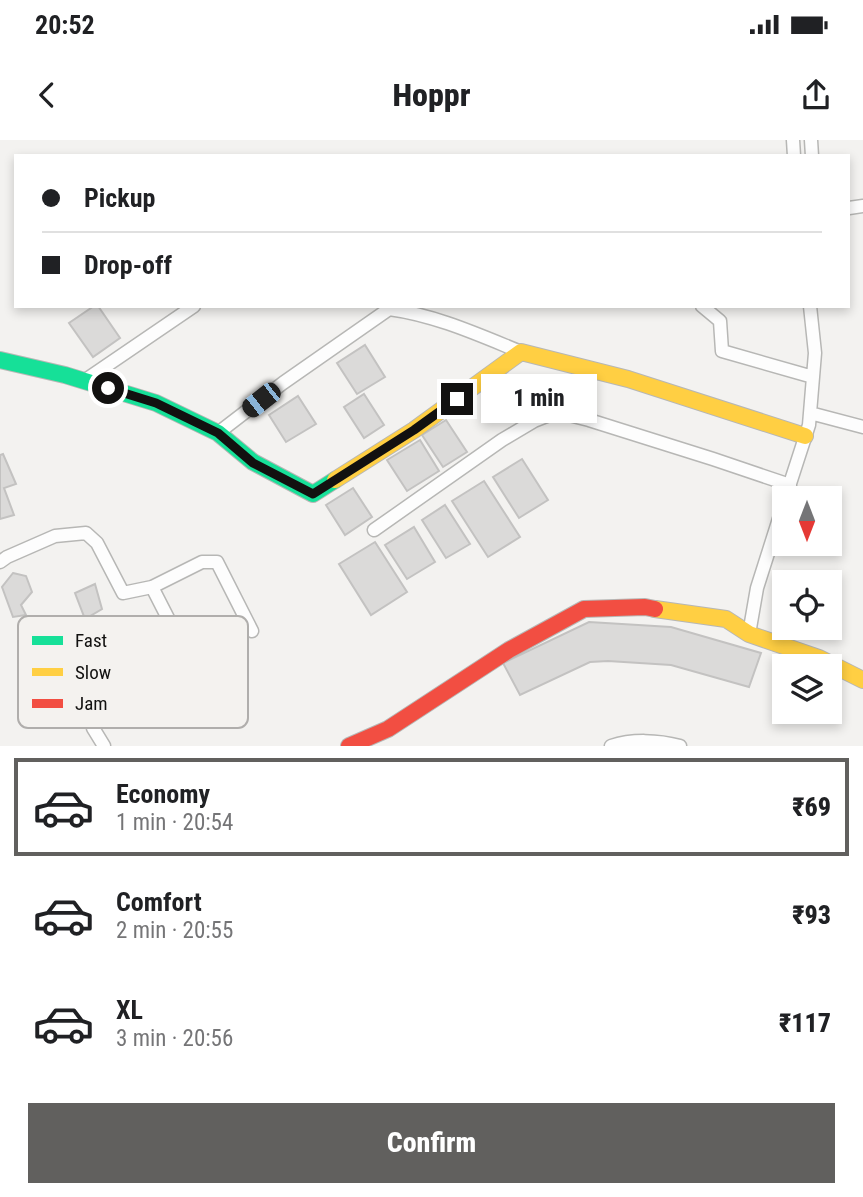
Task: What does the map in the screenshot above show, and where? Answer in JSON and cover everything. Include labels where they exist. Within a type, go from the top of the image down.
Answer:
[{"type":"street","points":[[84,381],[191,308]]},
{"type":"street","points":[[704,308],[720,321],[722,351],[813,377]]},
{"type":"street","points":[[374,530],[502,440],[534,421],[557,412],[790,485],[810,413],[815,353],[810,308]]},
{"type":"street","points":[[218,433],[282,383],[389,309],[468,330],[520,352],[559,360],[805,436]]},
{"type":"street","points":[[0,360],[156,403],[218,433],[253,463],[313,494],[414,430],[520,352]]},
{"type":"street","points":[[810,413],[863,427]]},
{"type":"street","points":[[0,562],[55,536],[86,533],[97,543],[123,593],[152,587],[202,562],[217,562],[244,616]]},
{"type":"street","points":[[749,634],[757,588],[772,541]]},
{"type":"street","points":[[152,587],[167,616]]},
{"type":"street","points":[[349,746],[388,729],[509,650],[584,608],[645,607],[726,620],[749,634],[819,658],[863,680]]},
{"type":"street","points":[[248,623],[252,631]]},
{"type":"street","points":[[94,728],[104,746]]},
{"type":"street","points":[[611,746],[620,743],[663,742],[680,746]]},
{"type":"building","points":[[91,308],[99,308],[120,338],[93,357],[69,323]]},
{"type":"building","points":[[365,345],[385,377],[357,394],[337,363]]},
{"type":"building","points":[[364,394],[384,425],[364,438],[344,407]]},
{"type":"building","points":[[298,396],[316,424],[286,442],[269,415]]},
{"type":"building","points":[[446,420],[467,452],[443,467],[422,435]]},
{"type":"building","points":[[420,440],[439,471],[407,491],[387,460]]},
{"type":"building","points":[[3,454],[16,484],[4,488],[14,515],[0,519],[0,455]]},
{"type":"building","points":[[522,459],[548,500],[519,518],[493,477]]},
{"type":"building","points":[[484,481],[520,537],[488,557],[452,501]]},
{"type":"building","points":[[353,488],[372,517],[345,535],[326,505]]},
{"type":"building","points":[[445,505],[470,544],[446,558],[422,520]]},
{"type":"building","points":[[414,527],[435,562],[407,579],[385,545]]},
{"type":"building","points":[[375,542],[407,592],[371,615],[339,564]]},
{"type":"building","points":[[13,573],[26,576],[32,592],[21,605],[26,615],[13,617],[2,587]]},
{"type":"building","points":[[95,584],[102,609],[90,616],[84,616],[75,593]]},
{"type":"building","points":[[589,622],[671,627],[761,653],[749,687],[671,665],[608,661],[590,662],[520,695],[503,663]]},
{"type":"traffic: fast","points":[[0,360],[65,375],[156,403],[218,433],[253,462],[313,494],[335,480]]},
{"type":"traffic: slow","points":[[335,480],[414,430],[521,352],[628,379],[805,436]]},
{"type":"traffic: slow","points":[[655,609],[726,619],[749,634],[819,658],[863,680]]},
{"type":"traffic: jam","points":[[349,746],[388,729],[509,650],[584,609],[655,609]]},
{"type":"route","points":[[108,388],[156,403],[218,433],[253,463],[313,494],[414,430],[457,399]]}]
